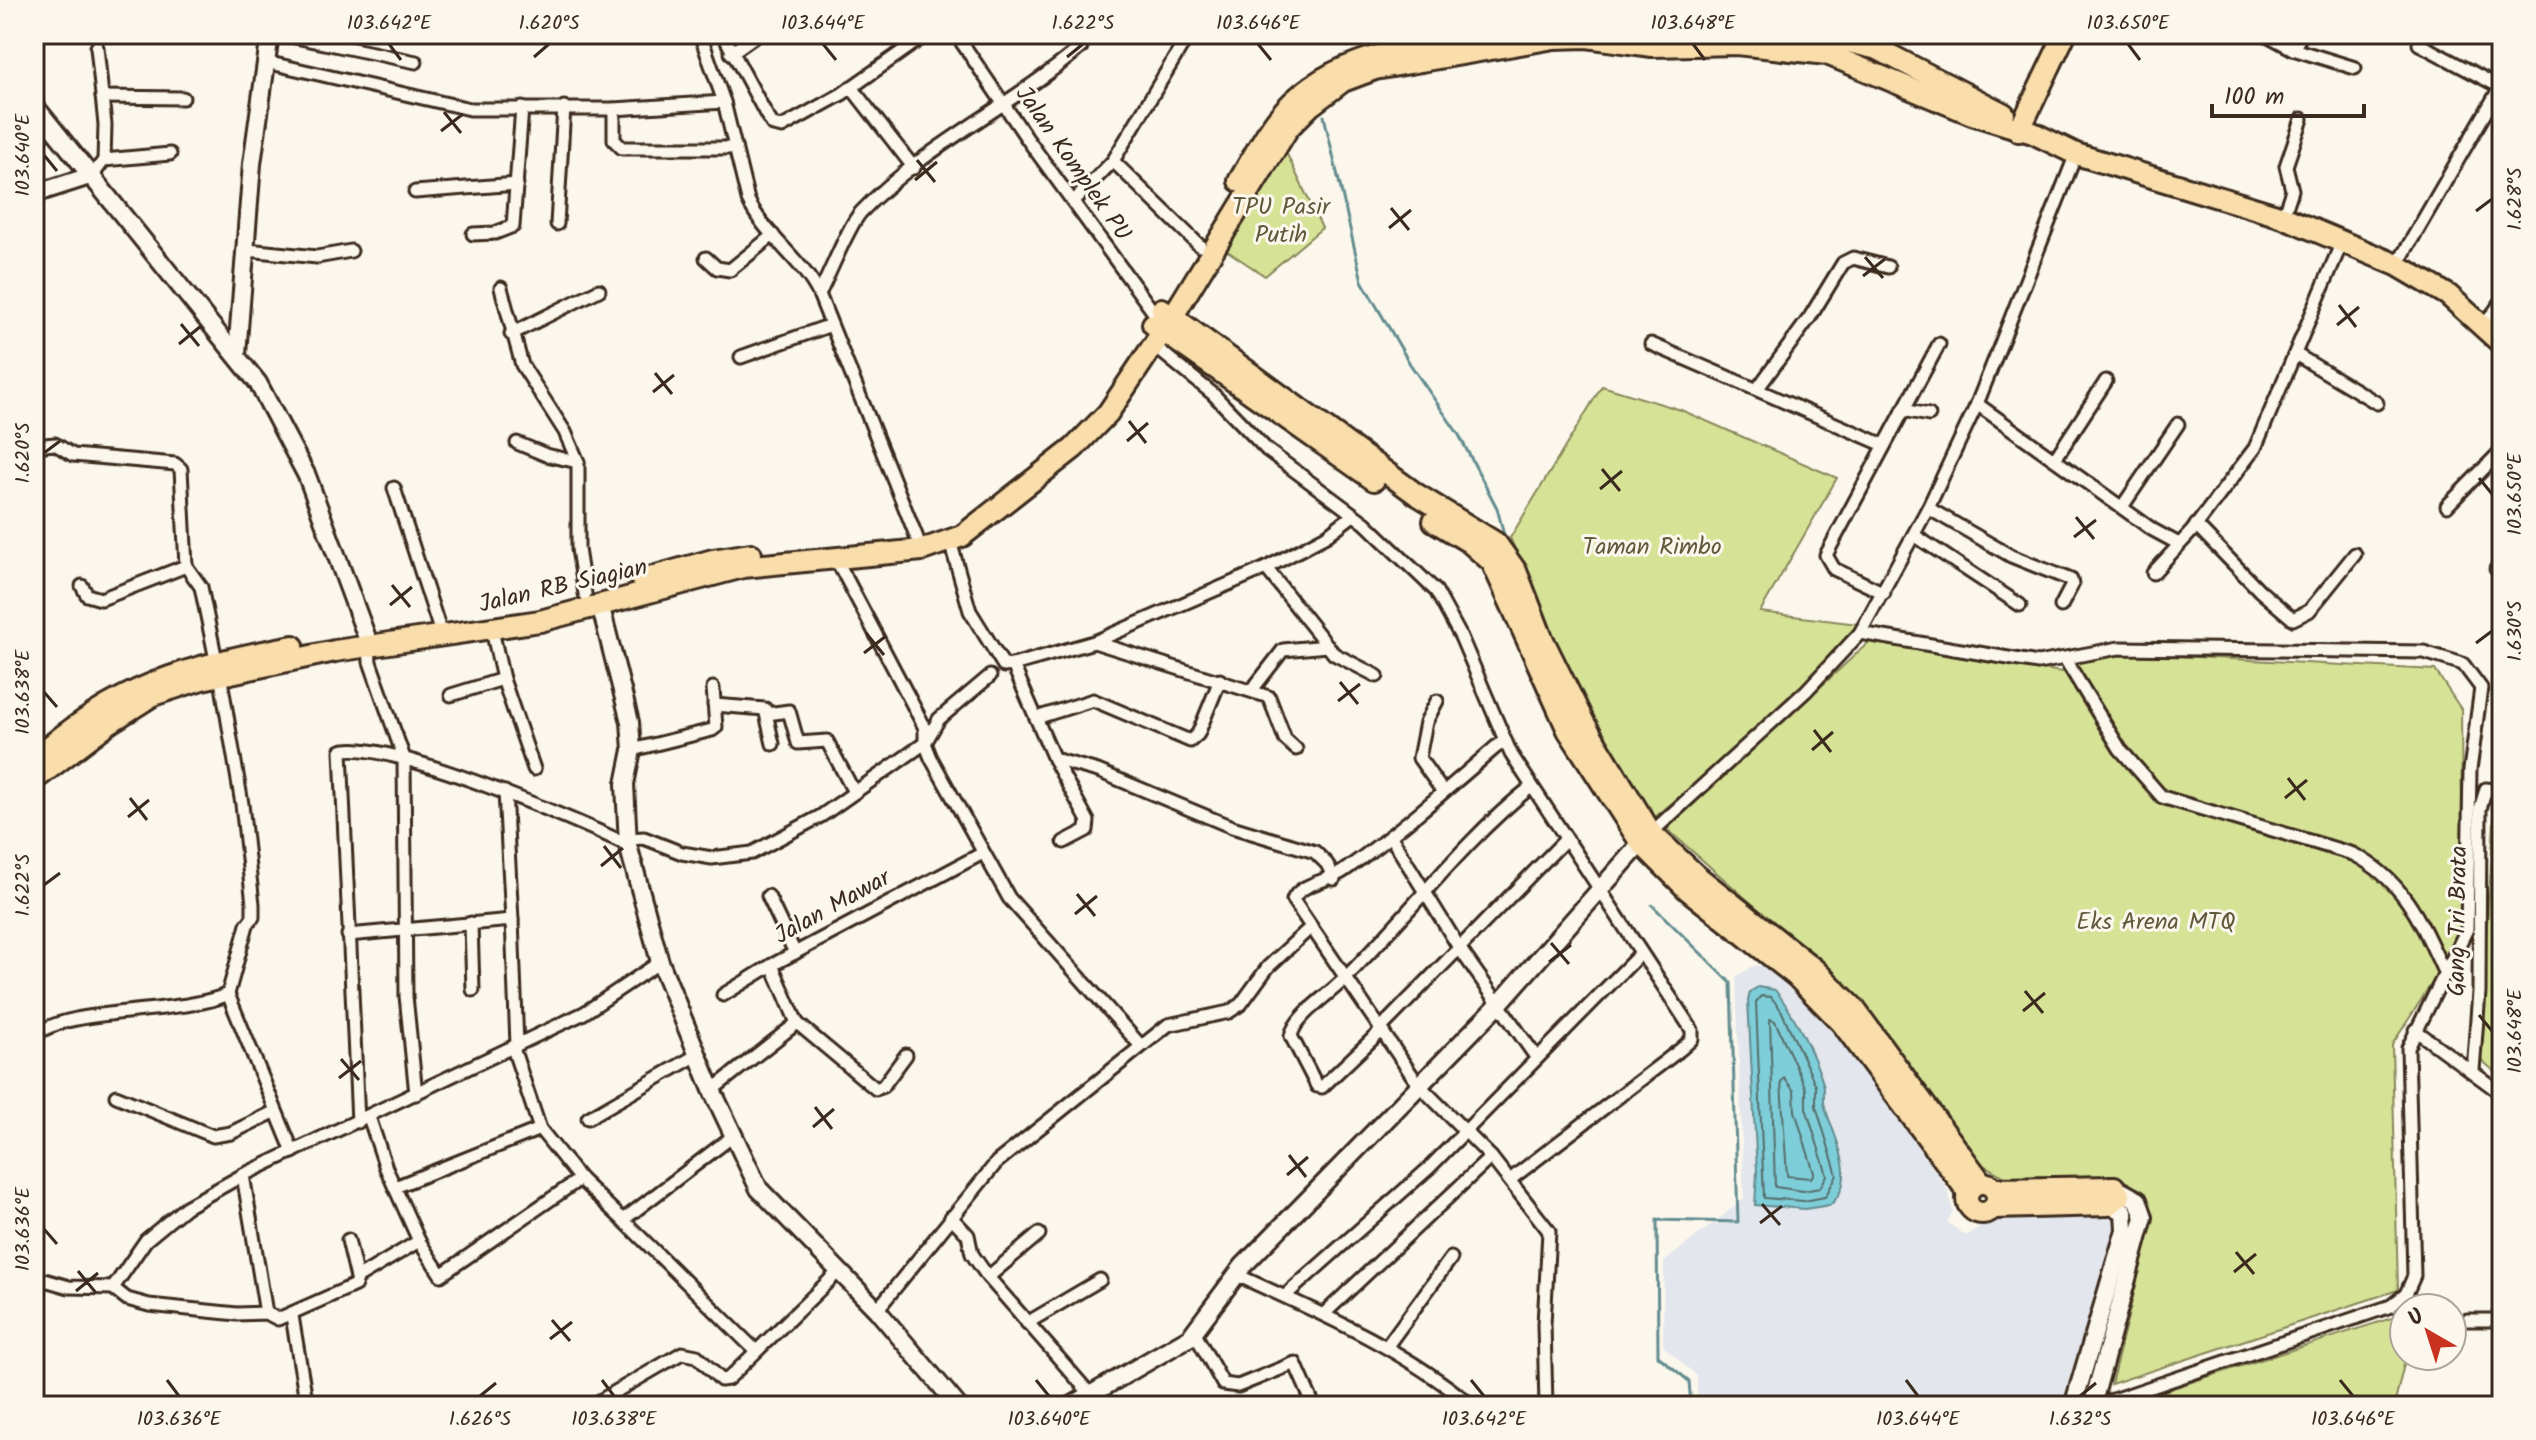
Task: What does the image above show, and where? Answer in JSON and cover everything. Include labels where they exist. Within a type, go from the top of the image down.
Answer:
[{"type":"highway","points":[[1090,425],[1288,128],[1299,117],[1343,81],[1412,56],[1488,34]]},
{"type":"highway","points":[[1816,34],[1878,49],[2076,154],[2283,217],[2397,265],[2448,295],[2502,344]]},
{"type":"highway","points":[[2025,129],[2065,34]]},
{"type":"highway","points":[[1160,324],[1200,246],[1276,119],[1300,94],[1336,70],[1373,55],[1412,56],[1554,38],[1587,37],[1652,46],[1782,48],[1827,54],[1854,63],[2025,129]]},
{"type":"highway","points":[[1160,324],[1416,494],[1496,543],[1516,571],[1576,726],[1646,838],[1814,969],[1853,1007],[1984,1193],[2111,1196]]},
{"type":"highway","name":"Jalan RB Siagian","points":[[367,641],[492,630],[713,560],[917,538],[959,524],[1090,425]]},
{"type":"highway","name":"Jalan RB Siagian","points":[[34,760],[103,708],[149,682],[367,641],[438,624],[592,599],[743,567],[922,550],[950,541],[980,524],[1090,425]]},
{"type":"highway","name":"Jalan RB Siagian","points":[[34,780],[109,723],[153,695],[218,667]]},
{"type":"street","points":[[237,354],[252,164],[270,34]]},
{"type":"street","points":[[281,34],[416,62]]},
{"type":"street","points":[[700,34],[724,102],[748,200],[755,214],[809,275],[819,294],[917,538]]},
{"type":"street","points":[[723,34],[773,125],[782,127],[796,122],[851,87],[927,34]]},
{"type":"street","points":[[731,53],[758,34]]},
{"type":"street","name":"Jalan Komplek PU","points":[[956,34],[1160,324],[1213,394],[1267,450],[1365,523],[1440,596],[1461,637],[1504,740],[1531,787],[1692,1030],[1692,1039],[1511,1179]]},
{"type":"street","points":[[2265,34],[2293,49],[2355,68]]},
{"type":"street","points":[[2293,49],[2302,34]]},
{"type":"street","points":[[1074,201],[1113,161],[1186,39]]},
{"type":"street","points":[[2397,265],[2501,86],[2419,44]]},
{"type":"street","points":[[34,194],[93,175],[104,160],[97,47]]},
{"type":"street","points":[[819,294],[861,213],[914,168],[1006,105],[1081,47]]},
{"type":"street","points":[[266,62],[470,109],[614,109],[724,102]]},
{"type":"street","points":[[851,87],[914,168]]},
{"type":"street","points":[[102,97],[183,98]]},
{"type":"street","points":[[34,105],[237,354],[286,430],[307,476],[367,641],[370,662],[404,758],[404,929],[416,1094]]},
{"type":"street","points":[[557,224],[564,107]]},
{"type":"street","points":[[473,234],[511,229],[522,108]]},
{"type":"street","points":[[614,109],[614,140],[622,148],[735,148]]},
{"type":"street","points":[[2283,217],[2292,190],[2286,166],[2302,119]]},
{"type":"street","points":[[104,160],[170,154]]},
{"type":"street","points":[[1071,1406],[1179,1345],[1194,1332],[1237,1275],[1418,1084],[1499,1004],[1646,838],[1806,691],[1860,633],[1928,508],[1977,404],[2076,154]]},
{"type":"street","points":[[1113,161],[1200,246]]},
{"type":"street","points":[[415,192],[517,184]]},
{"type":"street","points":[[706,258],[717,268],[730,270],[773,235]]},
{"type":"street","points":[[2153,573],[2196,525],[2255,448],[2297,355],[2342,242]]},
{"type":"street","points":[[247,250],[317,257],[351,251]]},
{"type":"street","points":[[1758,388],[1810,317],[1843,263],[1853,258],[1888,267]]},
{"type":"street","points":[[501,288],[511,334],[522,365],[565,432],[578,462],[578,549],[630,722],[632,750],[625,784],[628,842],[660,962],[697,1055],[733,1136],[767,1200],[877,1310],[957,1406]]},
{"type":"street","points":[[511,334],[599,290]]},
{"type":"street","points":[[2484,326],[2502,301]]},
{"type":"street","points":[[741,357],[831,325]]},
{"type":"street","points":[[1651,344],[1884,445]]},
{"type":"street","points":[[1884,593],[1834,569],[1826,555],[1939,344]]},
{"type":"street","points":[[2297,355],[2377,403]]},
{"type":"street","points":[[2055,459],[2106,381]]},
{"type":"street","points":[[1977,404],[2179,544]]},
{"type":"street","points":[[1903,410],[1929,415]]},
{"type":"street","points":[[2122,507],[2178,424]]},
{"type":"street","points":[[517,443],[578,462]]},
{"type":"street","points":[[34,446],[55,444],[73,455],[175,464],[181,469],[186,566],[201,587],[218,667],[242,804],[253,904],[253,917],[247,925],[228,994],[293,1152]]},
{"type":"street","points":[[2447,506],[2502,450]]},
{"type":"street","points":[[394,488],[438,624]]},
{"type":"street","points":[[1928,508],[2011,556],[2071,580],[2072,585],[2061,606]]},
{"type":"street","points":[[950,541],[970,611],[1004,666],[1094,642],[1266,568],[1326,536],[1352,516]]},
{"type":"street","points":[[2196,525],[2260,591],[2293,619],[2309,611],[2355,554]]},
{"type":"street","points":[[1914,535],[2020,605]]},
{"type":"street","points":[[835,557],[925,728],[925,743],[1009,898],[1038,935],[1141,1046]]},
{"type":"street","points":[[82,586],[87,595],[101,599],[186,566]]},
{"type":"street","points":[[1266,568],[1341,659],[1377,676]]},
{"type":"street","points":[[492,630],[503,679],[534,769]]},
{"type":"street","points":[[1860,633],[2038,663],[2119,648],[2424,652],[2467,666],[2482,693],[2470,770],[2468,917],[2464,939],[2444,972],[2408,1048],[2414,1276],[2400,1302],[2093,1406]]},
{"type":"street","points":[[1094,642],[1252,690],[1272,699],[1285,739],[1296,749]]},
{"type":"street","points":[[1252,690],[1283,650],[1328,646]]},
{"type":"street","points":[[2065,659],[2120,749],[2162,797],[2353,854],[2377,866],[2395,882],[2444,972]]},
{"type":"street","points":[[1013,665],[1054,759],[1089,823],[1087,830],[1064,842]]},
{"type":"street","points":[[580,1179],[441,1275],[419,1241],[364,1119],[348,935],[339,757],[345,749],[404,758],[575,818],[628,842],[644,838],[682,853],[712,858],[752,853],[821,816],[925,743],[939,719],[990,676]]},
{"type":"street","points":[[451,695],[503,679]]},
{"type":"street","points":[[1036,718],[1093,700],[1190,741],[1198,734],[1220,680]]},
{"type":"street","points":[[632,750],[716,727],[713,688]]},
{"type":"street","points":[[1437,701],[1426,722],[1419,758],[1443,792]]},
{"type":"street","points":[[714,705],[760,707],[767,714],[773,744]]},
{"type":"street","points":[[767,714],[789,711],[798,743],[827,741],[854,792]]},
{"type":"street","points":[[1504,740],[1391,837],[1334,879],[1306,888],[1293,897],[1344,979],[1418,1084],[1511,1179],[1549,1231],[1544,1324],[1546,1406]]},
{"type":"street","points":[[1054,759],[1098,771],[1232,827],[1315,852],[1327,864],[1334,879]]},
{"type":"street","points":[[1531,787],[1502,810],[1292,1031],[1292,1040],[1317,1086],[1324,1086],[1381,1030],[1566,839]]},
{"type":"street","name":"Gang Tri Brata","points":[[2473,1071],[2479,992],[2480,809],[2486,789],[2502,791]]},
{"type":"street","points":[[505,792],[515,1046],[540,1129],[580,1179],[756,1351]]},
{"type":"street","points":[[1391,837],[1460,949],[1536,1057]]},
{"type":"street","name":"Jalan Mawar","points":[[797,1023],[772,965],[983,853]]},
{"type":"street","points":[[768,896],[795,953]]},
{"type":"street","points":[[348,935],[512,920]]},
{"type":"street","points":[[471,923],[473,990]]},
{"type":"street","points":[[877,1310],[997,1162],[1168,1025],[1236,1008],[1268,967],[1311,927]]},
{"type":"street","points":[[1287,1294],[1466,1131],[1640,954]]},
{"type":"street","points":[[113,1288],[146,1240],[165,1222],[243,1175],[584,1013],[660,962]]},
{"type":"street","points":[[723,995],[772,965]]},
{"type":"street","points":[[34,1037],[45,1028],[58,1024],[187,1004],[228,994]]},
{"type":"street","points":[[712,1090],[797,1023],[876,1089],[883,1086],[906,1055]]},
{"type":"street","points":[[2415,1030],[2502,1094]]},
{"type":"street","points":[[588,1118],[697,1055]]},
{"type":"street","points":[[116,1096],[213,1136],[231,1133],[274,1112]]},
{"type":"street","points":[[395,1187],[540,1129]]},
{"type":"street","points":[[623,1220],[733,1136]]},
{"type":"street","points":[[1325,1313],[1491,1157]]},
{"type":"street","points":[[243,1175],[266,1313]]},
{"type":"street","points":[[2093,1406],[2144,1217],[2138,1200],[2111,1196]]},
{"type":"street","points":[[2073,1406],[2125,1230],[2124,1211],[2111,1196]]},
{"type":"street","points":[[951,1217],[968,1235],[972,1254],[988,1277],[1027,1323],[1107,1406]]},
{"type":"street","points":[[988,1277],[1039,1234]]},
{"type":"street","points":[[34,1277],[69,1287],[113,1288],[127,1299],[149,1305],[222,1313],[266,1313],[275,1319],[292,1316],[355,1285],[357,1278],[348,1240]]},
{"type":"street","points":[[357,1278],[419,1241]]},
{"type":"street","points":[[1387,1346],[1451,1258]]},
{"type":"street","points":[[591,1406],[674,1356],[697,1356],[724,1381],[839,1271]]},
{"type":"street","points":[[1237,1275],[1287,1294],[1387,1346],[1472,1406]]},
{"type":"street","points":[[1027,1323],[1100,1280]]},
{"type":"street","points":[[292,1316],[307,1406]]},
{"type":"street","points":[[2468,1320],[2502,1320]]},
{"type":"street","points":[[1194,1332],[1227,1386],[1238,1386],[1295,1363],[1314,1406]]},
{"type":"shaded area","points":[[1753,966],[1765,966],[1815,1010],[1860,1062],[1948,1190],[1953,1211],[1947,1222],[1966,1236],[1988,1221],[2016,1215],[2107,1216],[2115,1220],[2119,1230],[2068,1406],[1697,1406],[1697,1376],[1663,1346],[1664,1262],[1744,1199],[1736,977]]},
{"type":"green space","name":"TPU Pasir Putih","points":[[1285,150],[1322,228],[1265,276],[1223,248]]},
{"type":"green space","name":"Taman Rimbo","points":[[1602,386],[1681,410],[1837,478],[1760,612],[1858,624],[1838,652],[1790,703],[1654,818],[1587,710],[1510,538]]},
{"type":"green space","name":"Eks Arena MTQ","points":[[1869,642],[2062,672],[2103,652],[2435,670],[2461,709],[2463,935],[2392,1045],[2398,1290],[2111,1384],[2151,1226],[2149,1207],[2141,1196],[2005,1177],[1981,1164],[1851,991],[1667,829]]},
{"type":"green space","points":[[2495,808],[2502,814],[2502,1078],[2478,1057]]},
{"type":"green space","points":[[2388,1319],[2388,1372],[2402,1372],[2394,1406],[2117,1406]]},
{"type":"water","points":[[1758,987],[1775,990],[1790,1011],[1823,1083],[1824,1104],[1844,1171],[1839,1195],[1830,1205],[1805,1209],[1755,1205],[1757,1172],[1748,1001],[1750,992]]},
{"type":"waterway","points":[[1324,116],[1362,281],[1410,364],[1459,435],[1497,508],[1505,539]]},
{"type":"waterway","points":[[1652,905],[1731,983],[1738,1222],[1657,1220],[1658,1356],[1689,1381],[1691,1406]]}]
